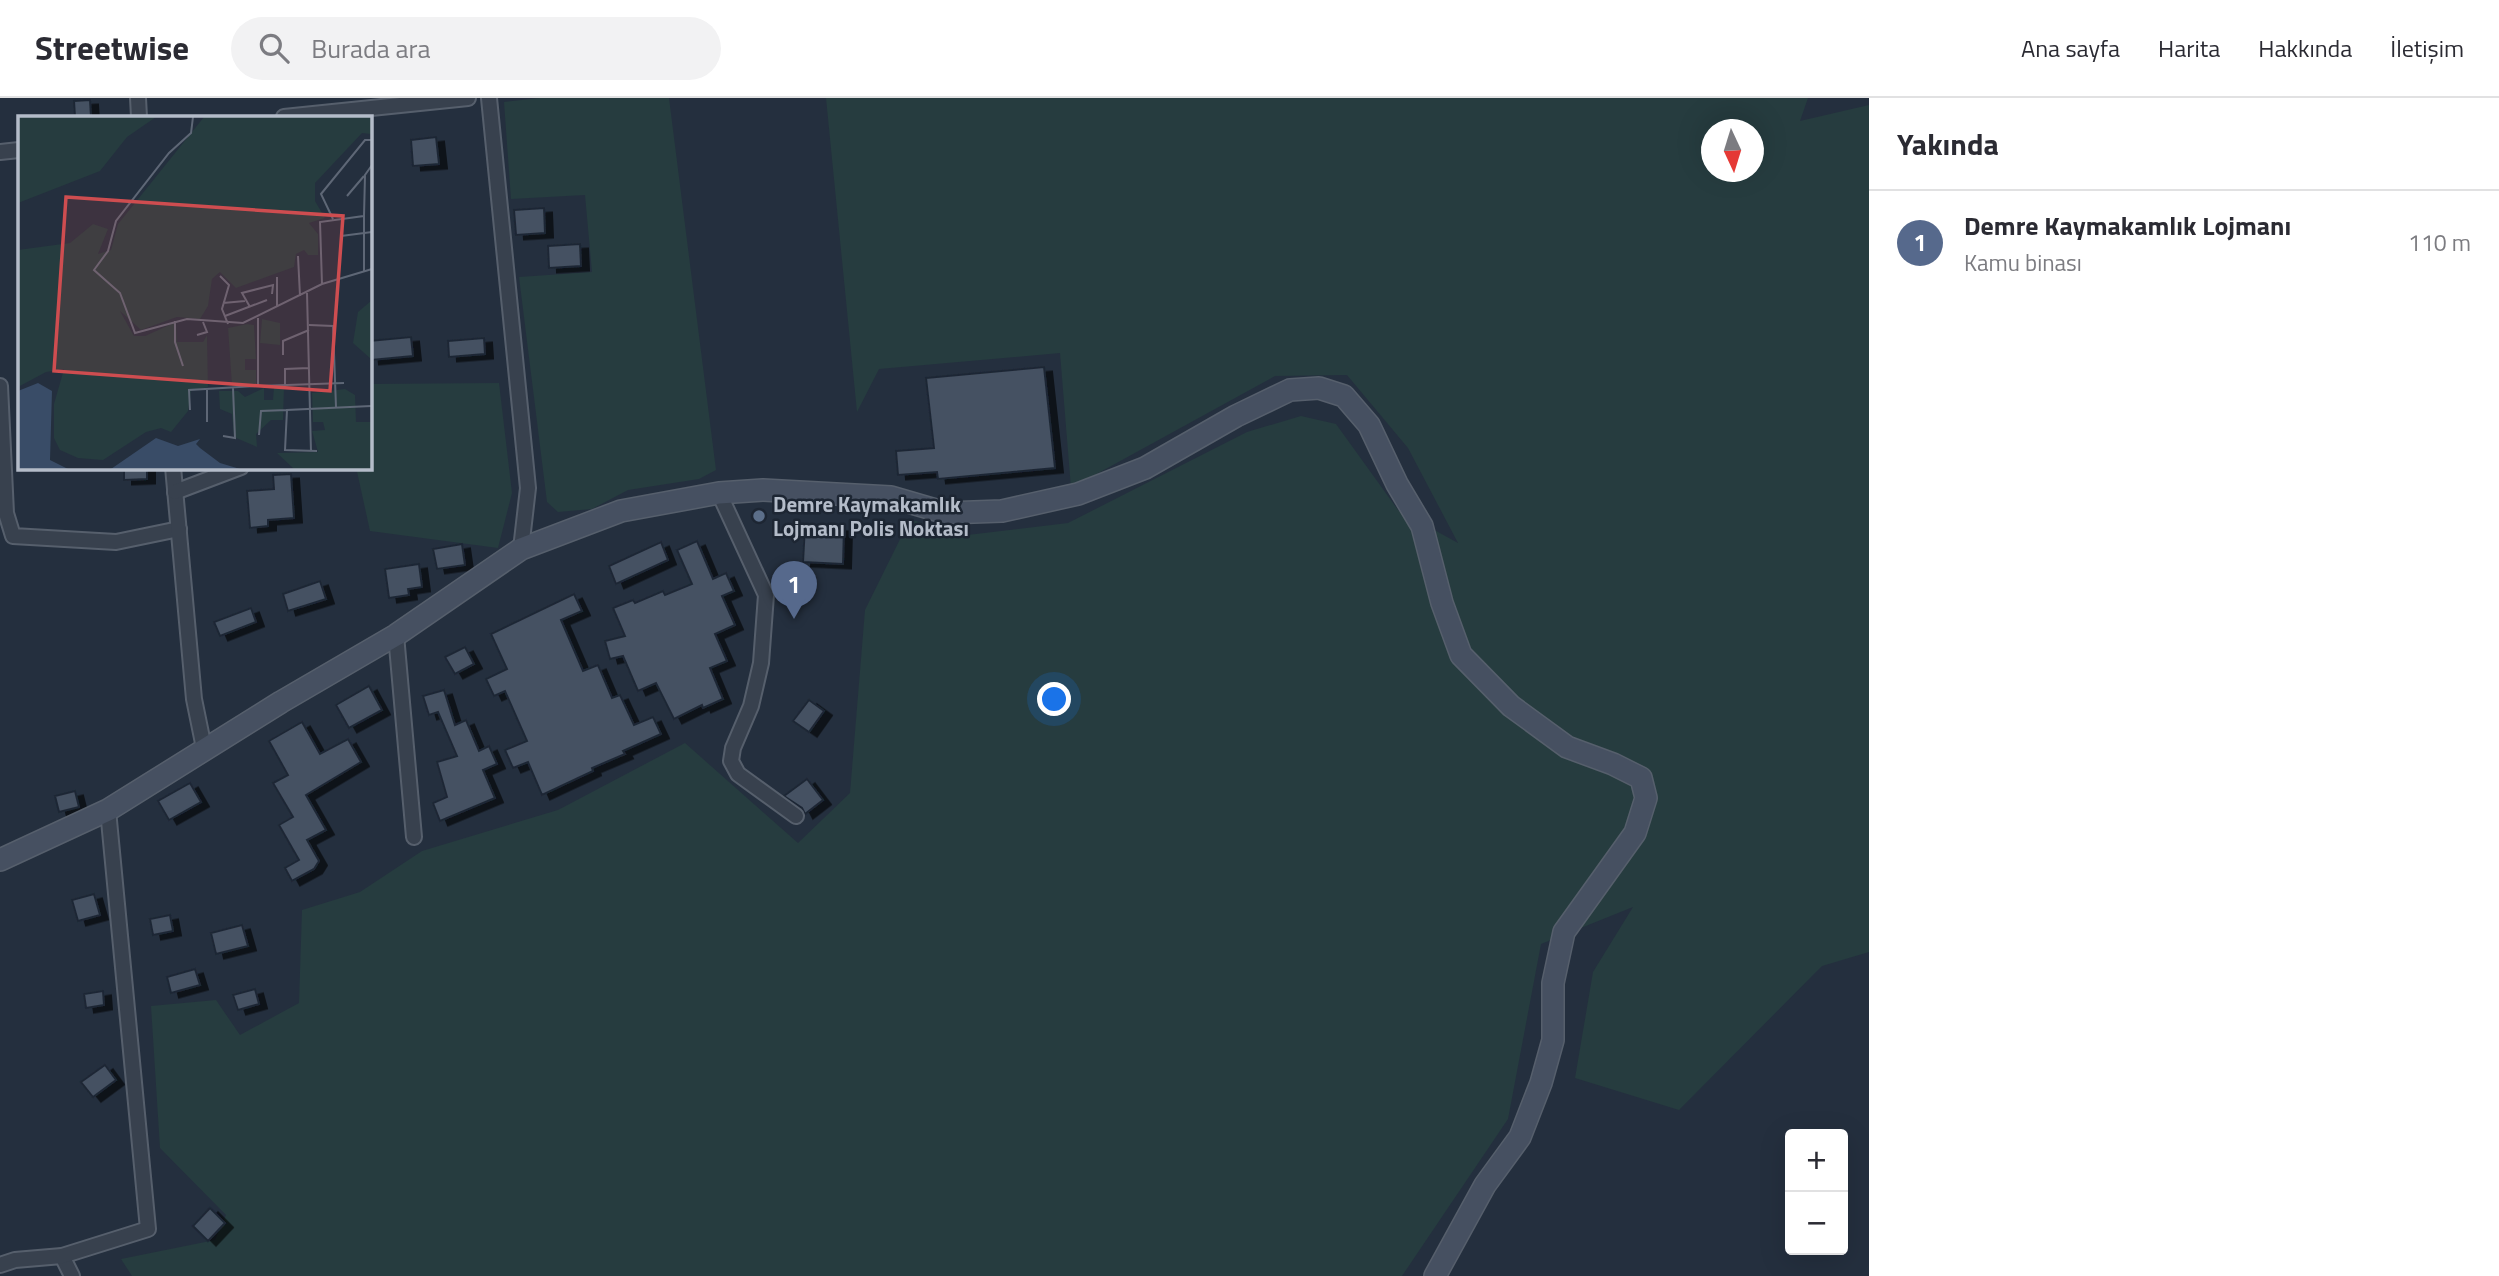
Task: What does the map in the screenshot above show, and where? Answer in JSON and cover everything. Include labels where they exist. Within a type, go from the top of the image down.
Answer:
[{"type":"street","points":[[138,98],[139,116]]},
{"type":"street","points":[[310,116],[468,98]]},
{"type":"street","points":[[489,98],[528,488],[521,549]]},
{"type":"street","points":[[0,152],[18,150]]},
{"type":"street","points":[[0,386],[6,513],[13,536],[116,542],[178,529]]},
{"type":"street","points":[[0,860],[108,810],[204,748],[396,635],[521,549],[621,510],[719,493],[763,490],[891,497],[946,513],[1002,511],[1078,494],[1145,468],[1236,416],[1290,390],[1319,388],[1345,396],[1370,425],[1397,484],[1422,526],[1442,603],[1461,655],[1511,706],[1567,747],[1641,778],[1646,799],[1635,833],[1564,932],[1553,983],[1553,1040],[1541,1083],[1520,1137],[1485,1185],[1435,1276]]},
{"type":"street","points":[[173,469],[194,699],[204,748]]},
{"type":"street","points":[[175,492],[236,469]]},
{"type":"street","points":[[719,493],[766,595],[758,674],[751,706],[733,747],[731,761],[738,774],[796,816]]},
{"type":"street","points":[[396,635],[414,837]]},
{"type":"street","points":[[0,1265],[15,1260],[62,1256],[148,1229],[108,810]]},
{"type":"street","points":[[62,1256],[72,1276]]},
{"type":"green space","points":[[539,98],[669,98],[716,470],[699,479],[628,490],[592,509],[558,512],[547,502],[519,277],[592,272],[585,195],[511,199],[504,102]]},
{"type":"green space","points":[[826,98],[1808,98],[1800,121],[1869,105],[1869,952],[1822,966],[1679,1110],[1575,1078],[1593,972],[1633,907],[1541,944],[1508,1119],[1402,1276],[132,1276],[121,1259],[215,1240],[226,1215],[160,1148],[151,1006],[216,1000],[240,1035],[299,1003],[302,910],[360,892],[422,851],[558,810],[685,743],[798,843],[850,793],[865,610],[910,519],[959,536],[1068,523],[1247,432],[1301,416],[1336,424],[1398,510],[1458,543],[1408,448],[1347,375],[1275,376],[1071,488],[1060,353],[879,369],[857,412]]},
{"type":"green space","points":[[499,383],[512,493],[498,548],[370,531],[356,469],[371,469],[371,384]]},
{"type":"building","points":[[90,100],[91,116],[75,116],[74,101]]},
{"type":"building","points":[[436,137],[439,164],[413,166],[411,140]]},
{"type":"building","points":[[544,208],[545,233],[516,235],[514,210]]},
{"type":"building","points":[[580,244],[581,266],[549,268],[548,246]]},
{"type":"building","points":[[411,337],[413,356],[371,360],[371,341]]},
{"type":"building","points":[[484,338],[485,354],[449,357],[448,341]]},
{"type":"building","points":[[1044,367],[1055,468],[938,479],[937,472],[898,475],[896,451],[934,448],[926,378]]},
{"type":"building","points":[[124,469],[147,469],[147,479],[124,480]]},
{"type":"building","points":[[291,474],[294,518],[268,520],[268,526],[250,528],[247,491],[274,489],[273,475]]},
{"type":"building","points":[[805,526],[844,527],[843,564],[803,562]]},
{"type":"building","points":[[697,541],[713,579],[726,573],[734,591],[722,596],[735,625],[715,634],[727,661],[710,668],[723,699],[703,708],[702,705],[674,719],[656,683],[638,691],[623,656],[610,659],[605,641],[625,636],[613,608],[633,600],[635,603],[663,591],[665,595],[692,584],[677,550]]},
{"type":"building","points":[[661,542],[668,560],[616,584],[609,566]]},
{"type":"building","points":[[462,544],[465,565],[437,569],[433,549]]},
{"type":"building","points":[[419,564],[422,587],[408,589],[409,595],[389,598],[385,569]]},
{"type":"building","points":[[320,581],[326,599],[288,611],[283,594]]},
{"type":"building","points":[[574,594],[582,611],[561,620],[583,671],[598,665],[612,698],[620,695],[634,725],[653,717],[661,734],[623,751],[625,754],[542,795],[528,762],[513,768],[505,750],[527,741],[505,691],[494,696],[486,679],[507,669],[491,634]]},
{"type":"building","points":[[251,608],[256,622],[220,636],[214,622]]},
{"type":"building","points":[[465,647],[474,664],[455,674],[445,657]]},
{"type":"building","points":[[369,686],[382,710],[349,728],[336,705]]},
{"type":"building","points":[[444,690],[455,725],[466,720],[479,751],[489,746],[497,764],[483,770],[495,798],[440,821],[433,803],[447,797],[437,762],[457,756],[438,712],[429,715],[423,696]]},
{"type":"building","points":[[809,700],[824,711],[809,732],[793,721]]},
{"type":"building","points":[[302,722],[320,754],[348,739],[361,762],[306,795],[326,830],[307,840],[319,861],[314,869],[292,881],[285,868],[299,860],[279,825],[293,817],[273,783],[288,775],[269,741]]},
{"type":"building","points":[[807,779],[823,800],[805,814],[802,808],[784,796]]},
{"type":"building","points":[[190,783],[201,802],[169,820],[158,801]]},
{"type":"building","points":[[75,791],[79,807],[59,812],[55,796]]},
{"type":"building","points":[[94,894],[100,915],[78,921],[72,900]]},
{"type":"building","points":[[170,915],[173,931],[153,935],[150,919]]},
{"type":"building","points":[[242,925],[248,946],[216,954],[211,933]]},
{"type":"building","points":[[195,969],[200,985],[171,993],[167,977]]},
{"type":"building","points":[[255,989],[259,1004],[238,1010],[233,995]]},
{"type":"building","points":[[103,991],[104,1005],[86,1008],[84,994]]},
{"type":"building","points":[[105,1065],[116,1080],[93,1097],[81,1082]]},
{"type":"building","points":[[210,1208],[225,1223],[208,1241],[193,1226]]},
{"type":"place","name":"Demre Kaymakamlık Lojmanı Polis Noktası","points":[[759,516]]},
{"type":"place","name":"Demre Kaymakamlık Lojmanı","points":[[794,619]]}]
